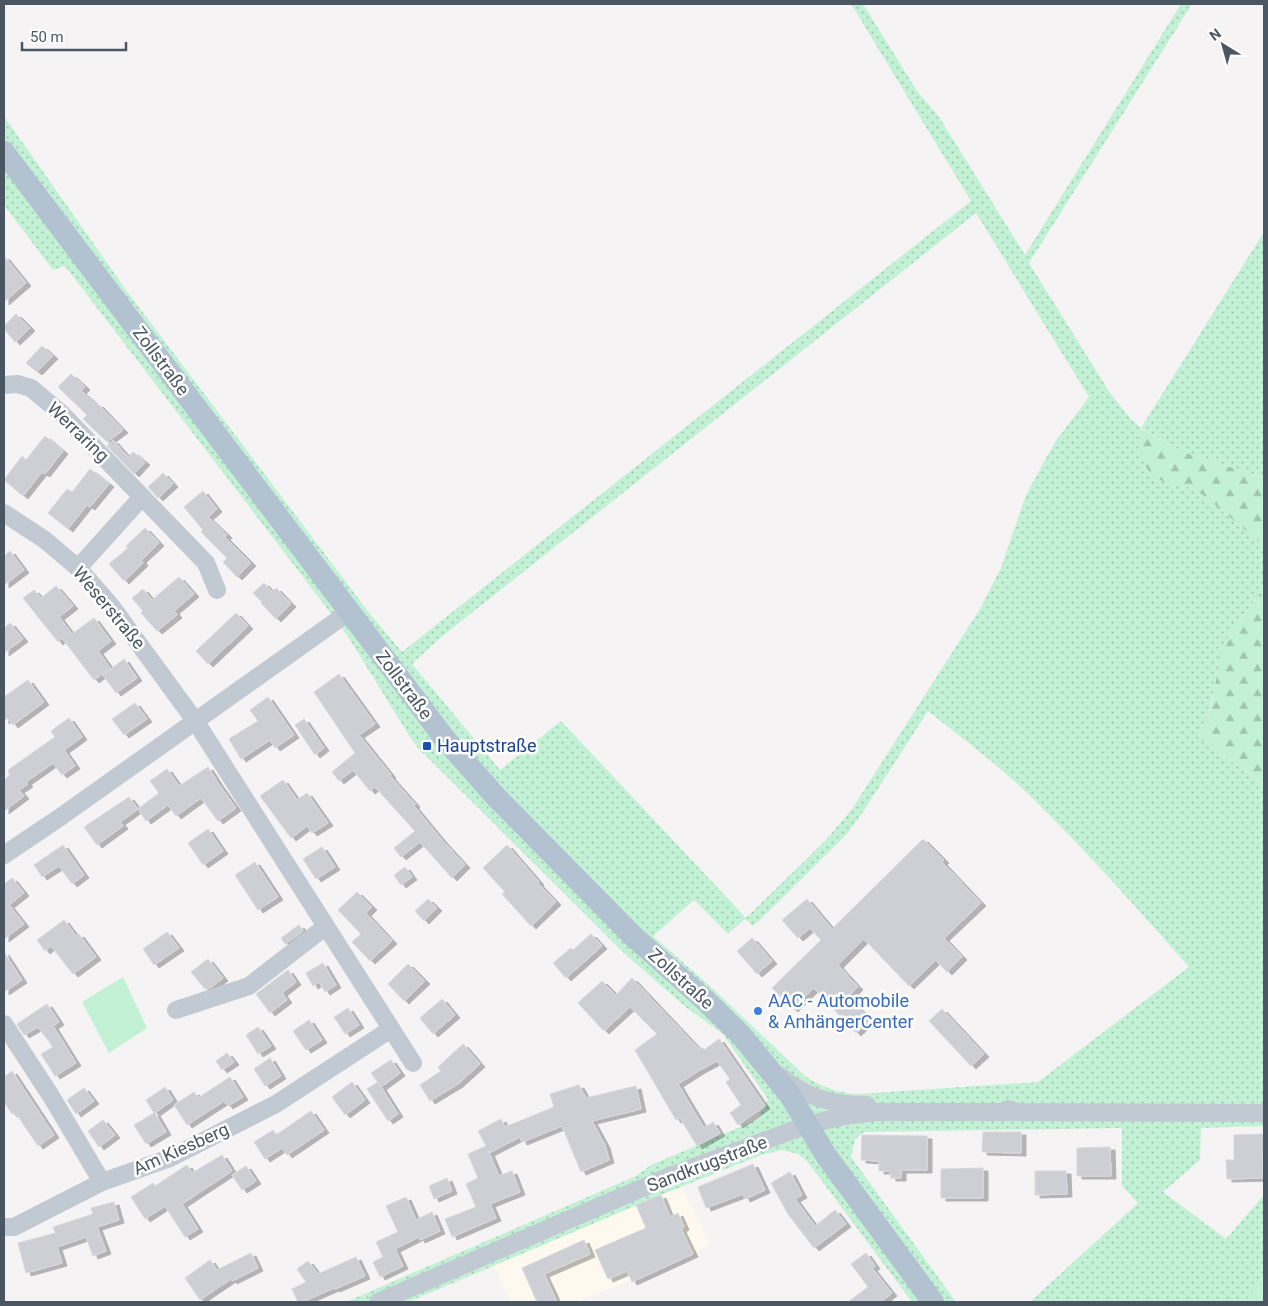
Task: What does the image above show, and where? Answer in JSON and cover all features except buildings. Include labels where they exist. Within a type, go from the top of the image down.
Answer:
[{"type":"main road","name":"Zollstraße","points":[[4,152],[445,739],[479,778],[633,936],[740,1034],[790,1095],[825,1154],[933,1302]]},
{"type":"street","name":"Werraring","points":[[4,385],[17,384],[31,388],[62,414],[206,563],[217,590]]},
{"type":"street","points":[[78,568],[142,497]]},
{"type":"street","name":"Weserstraße","points":[[4,513],[45,540],[78,568],[112,607],[196,722]]},
{"type":"street","points":[[4,855],[196,722],[350,612]]},
{"type":"street","points":[[196,722],[413,1063]]},
{"type":"street","points":[[176,1010],[249,986],[325,927]]},
{"type":"street","points":[[4,1024],[51,1096],[102,1182]]},
{"type":"street","name":"Am Kiesberg","points":[[4,1227],[14,1228],[102,1182],[170,1158],[276,1104],[391,1029]]},
{"type":"street","points":[[760,1059],[787,1082],[811,1097],[848,1105],[993,1105],[1018,1112]]},
{"type":"street","name":"Sandkrugstraße","points":[[378,1302],[416,1295],[670,1176],[807,1125],[844,1116],[875,1112],[1264,1113]]},
{"type":"shaded area","points":[[682,1186],[710,1245],[632,1282],[631,1280],[579,1301],[577,1298],[568,1302],[511,1302],[494,1266]]},
{"type":"green space","points":[[851,4],[863,4],[917,91],[939,117],[1025,255],[1181,4],[1192,4],[1029,263],[1110,393],[1130,418],[1141,428],[1264,232],[1264,478],[1180,451],[1142,428],[1170,485],[1188,487],[1203,495],[1264,546],[1264,588],[1229,635],[1206,721],[1197,736],[1264,785],[1264,1126],[1201,1128],[1200,1160],[1163,1192],[1226,1239],[1264,1195],[1264,1302],[1030,1302],[1138,1203],[1122,1186],[1122,1128],[864,1132],[855,1139],[851,1157],[956,1302],[912,1302],[807,1161],[798,1154],[782,1150],[761,1155],[661,1195],[408,1302],[346,1302],[636,1176],[651,1165],[747,1124],[758,1118],[768,1099],[723,1034],[687,1008],[626,955],[418,748],[347,635],[326,607],[65,266],[53,270],[4,205],[4,116],[126,290],[370,614],[402,652],[971,201]],"holes":[[[976,213],[1089,397],[1055,442],[1026,495],[1001,568],[980,609],[852,809],[826,840],[746,918],[561,721],[500,770],[412,664],[440,638]],[[928,711],[989,760],[1047,812],[1189,967],[1038,1082],[858,1094],[837,1091],[805,1076],[712,988],[653,936],[694,900],[728,934],[745,919],[753,926],[758,922],[847,834]]]},
{"type":"green space","points":[[1141,428],[1180,451],[1264,478],[1264,546],[1203,495],[1188,487],[1170,485],[1150,474],[1142,458]]},
{"type":"green space","points":[[1264,588],[1263,784],[1197,736],[1206,721],[1213,698],[1221,653],[1229,635]]},
{"type":"green space","points":[[123,977],[147,1028],[109,1053],[82,1002]]},
{"type":"green space","points":[[1264,1279],[1264,1302],[1244,1302]]},
{"type":"place","name":"Hauptstraße","points":[[427,746]]},
{"type":"place","name":"AAC - Automobile & AnhängerCenter","points":[[758,1011]]}]
